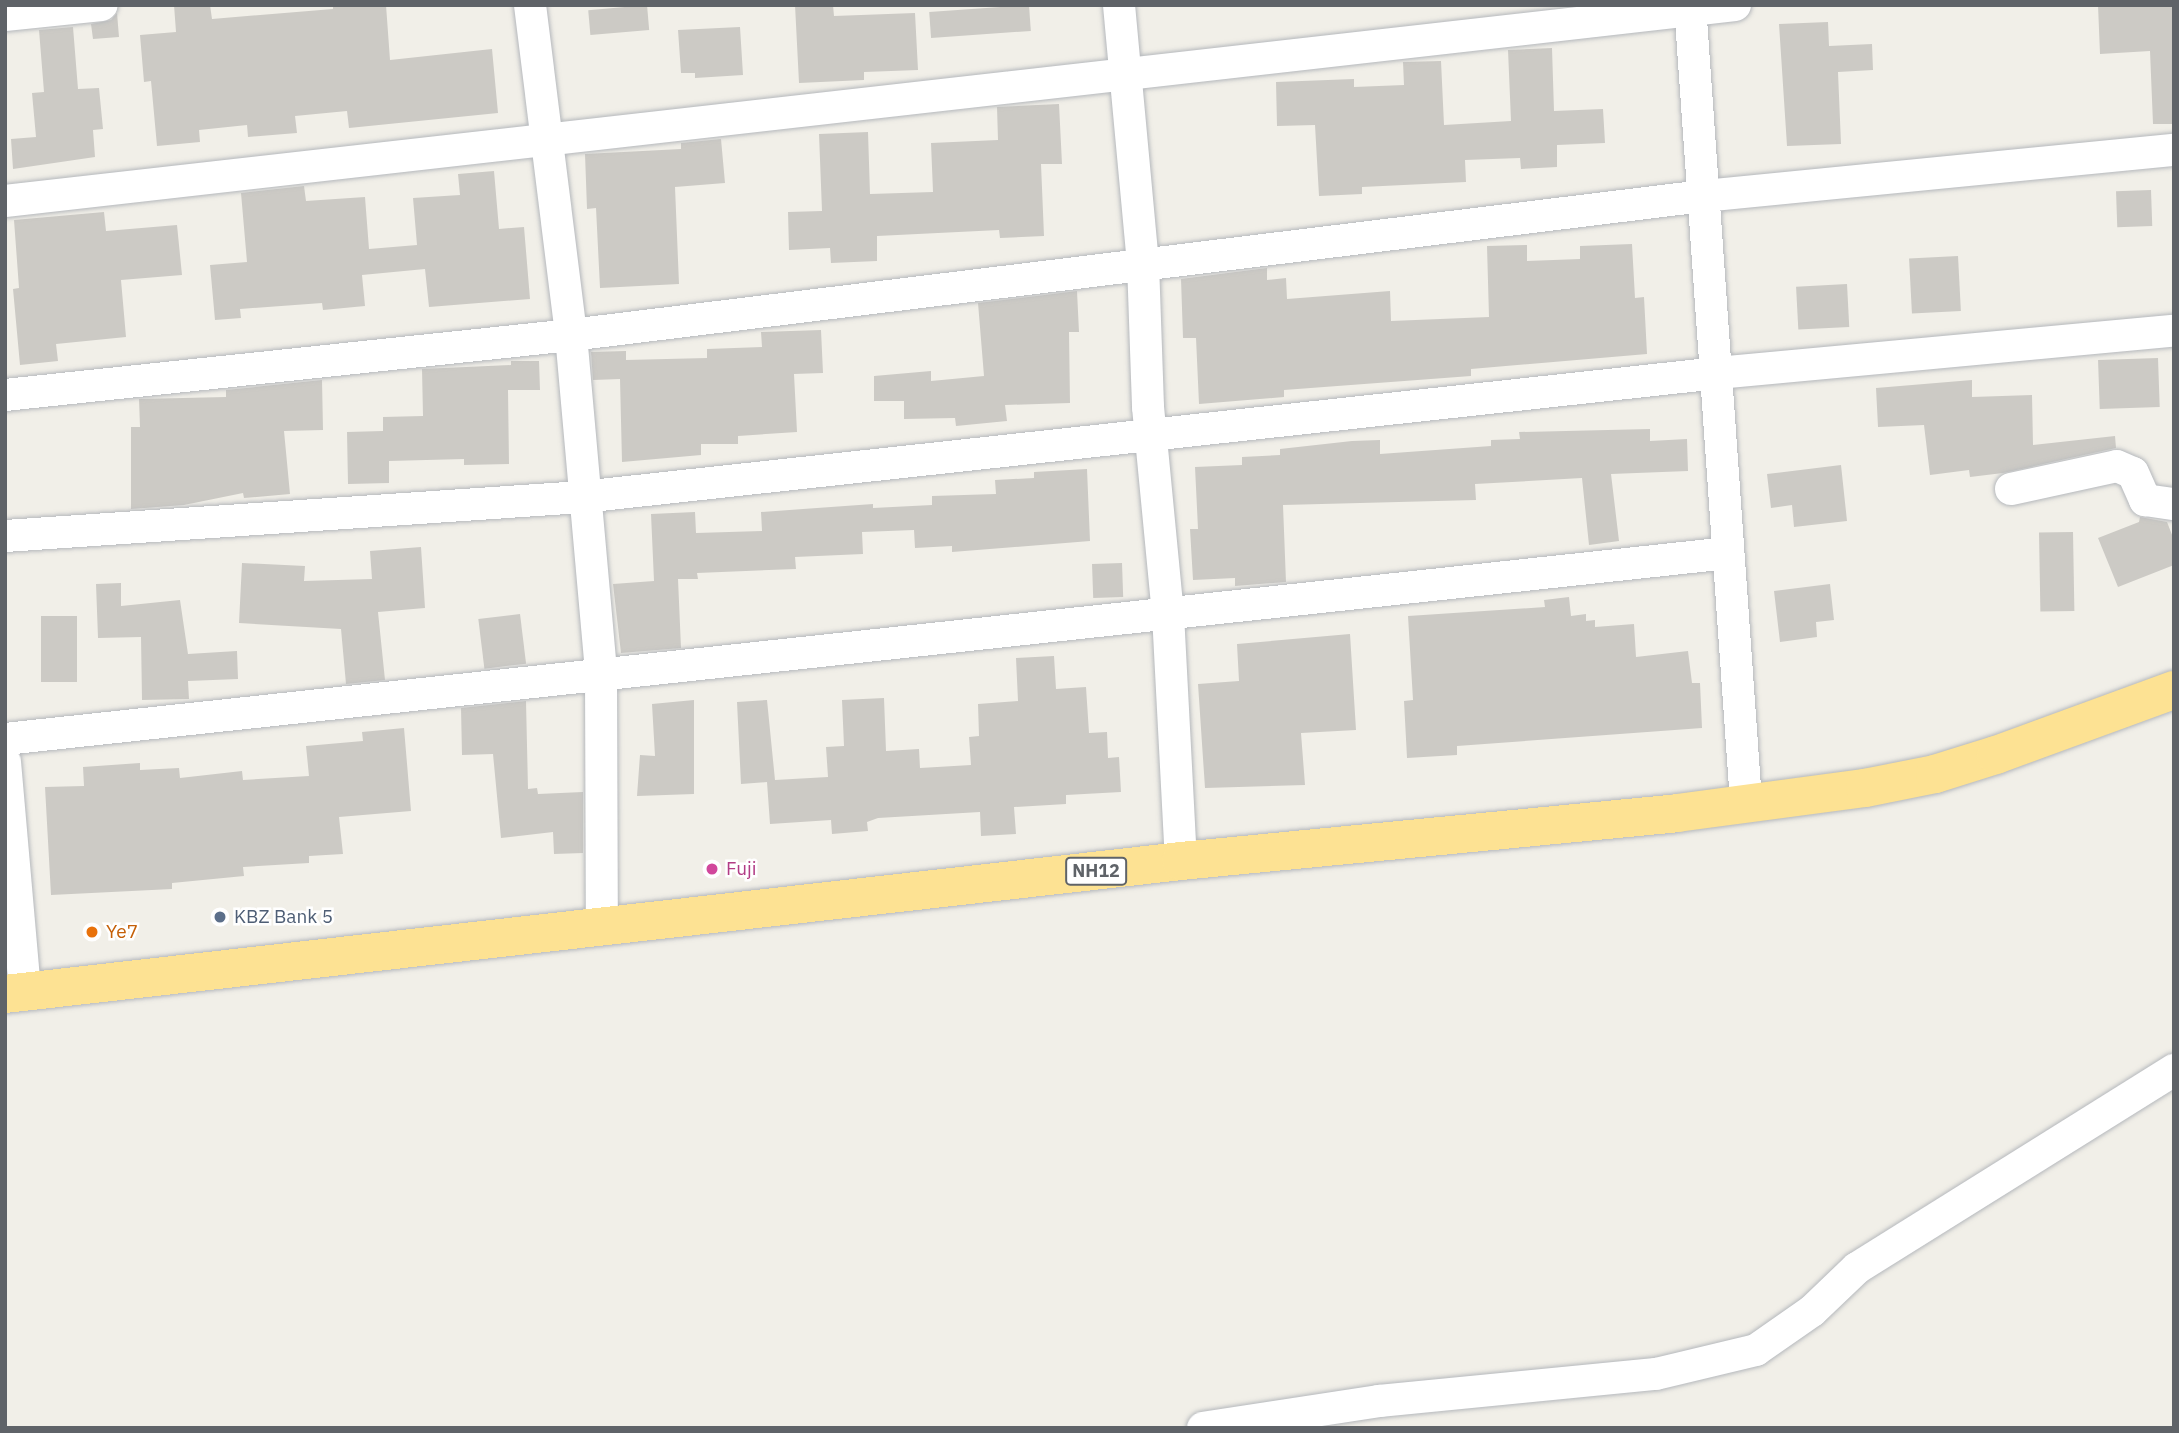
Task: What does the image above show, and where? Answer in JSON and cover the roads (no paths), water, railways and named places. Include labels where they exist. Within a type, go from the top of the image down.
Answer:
[{"type":"highway","name":"NH12","points":[[15,993],[602,929],[1181,861],[1746,802],[1935,774],[2105,719],[2174,690]]},
{"type":"street","points":[[5,15],[101,5]]},
{"type":"street","points":[[530,5],[549,138],[571,335],[582,497],[601,674],[602,929]]},
{"type":"street","points":[[1119,5],[1122,77],[1143,263],[1151,437],[1168,614],[1181,861]]},
{"type":"street","points":[[5,201],[549,138],[1122,77],[1691,8],[1735,5]]},
{"type":"street","points":[[1691,8],[1746,802]]},
{"type":"street","points":[[5,395],[571,335],[1703,196],[2174,150]]},
{"type":"street","points":[[5,536],[582,497],[1151,437],[1717,373],[2174,331]]},
{"type":"street","points":[[2011,489],[2117,466],[2133,473],[2145,500],[2174,504]]},
{"type":"street","points":[[5,739],[1727,553]]},
{"type":"street","points":[[5,762],[15,993]]},
{"type":"street","points":[[1203,1428],[1379,1401],[1656,1374],[1756,1350],[1812,1311],[1857,1268],[2174,1070]]},
{"type":"place","name":"Fuji","points":[[712,869]]},
{"type":"place","name":"KBZ Bank 5","points":[[220,917]]},
{"type":"place","name":"Ye7","points":[[92,932]]}]
